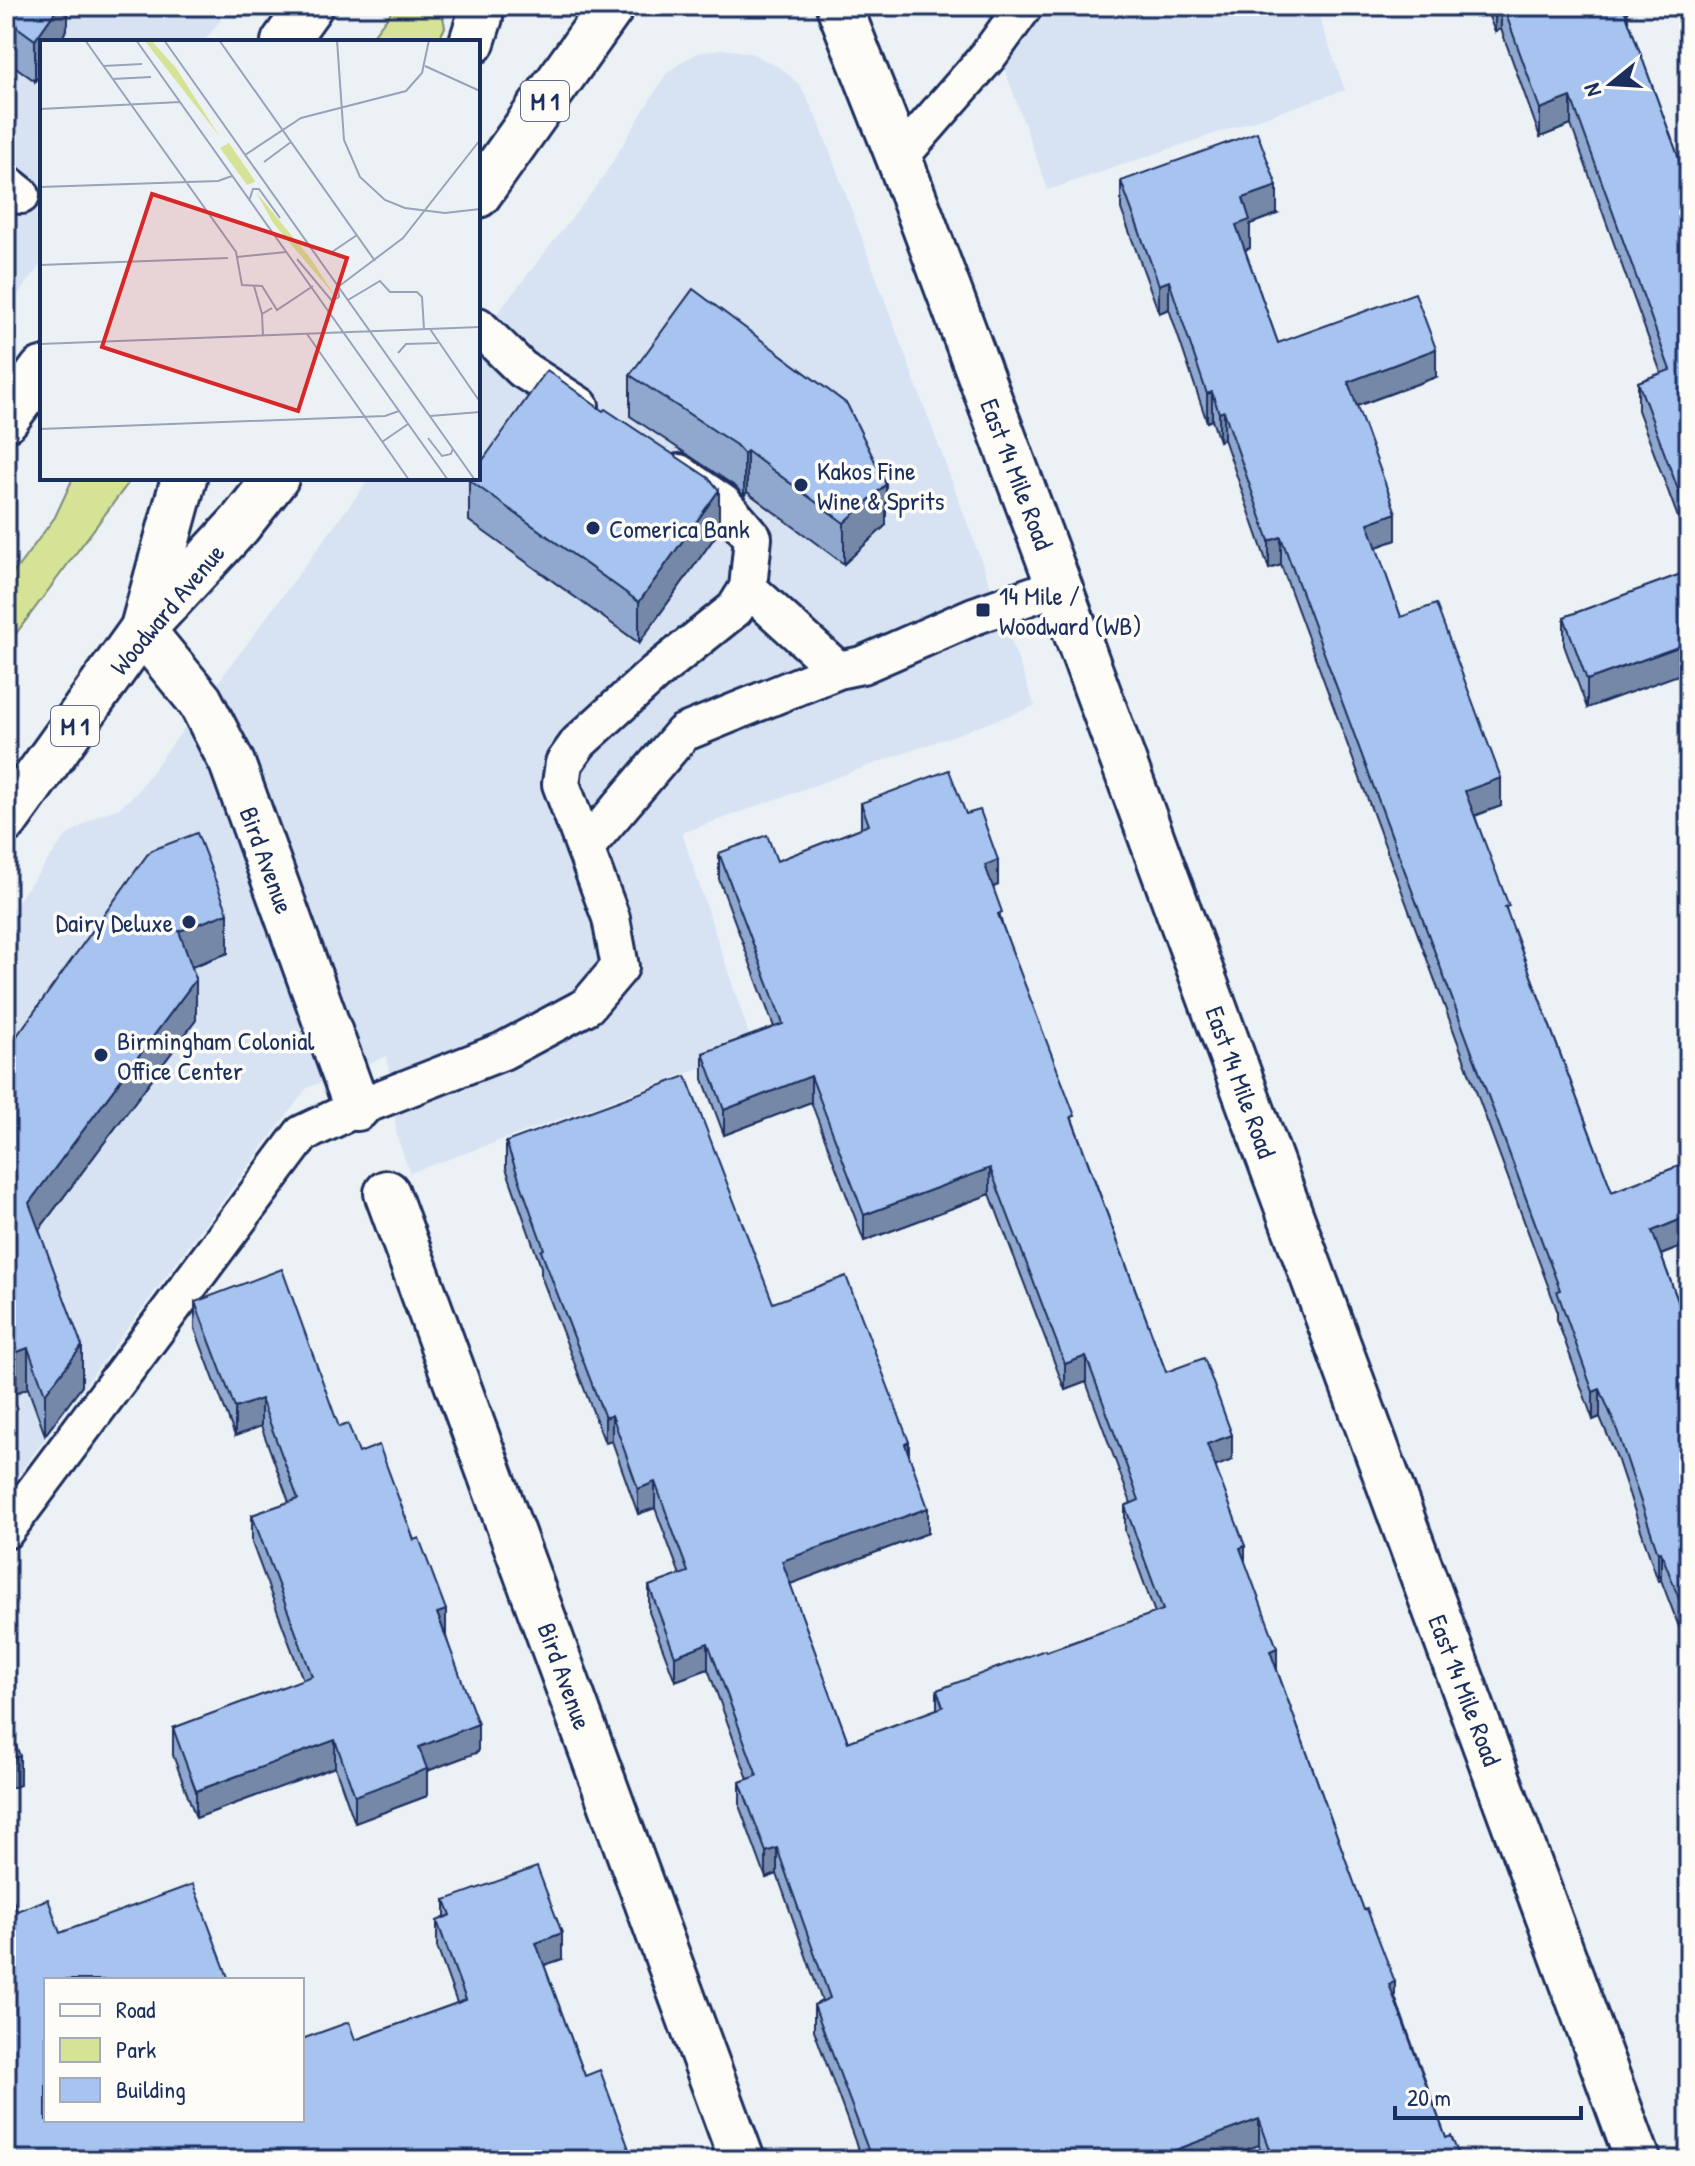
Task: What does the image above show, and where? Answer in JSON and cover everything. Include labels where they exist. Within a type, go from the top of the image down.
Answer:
[{"type":"main road","points":[[285,40],[310,6]]},
{"type":"main road","points":[[473,40],[480,17],[478,6]]},
{"type":"main road","name":"M 1","points":[[480,192],[612,6]]},
{"type":"main road","name":"East 14 Mile Road","points":[[839,6],[1059,586],[1638,2160]]},
{"type":"main road","points":[[6,419],[40,373]]},
{"type":"main road","points":[[142,630],[183,480]]},
{"type":"main road","name":"Woodward Avenue","points":[[6,820],[142,630],[239,525],[274,480]]},
{"type":"main road","name":"Bird Avenue","points":[[142,630],[200,701],[232,763],[357,1108]]},
{"type":"main road","name":"Bird Avenue","points":[[387,1193],[742,2160]]},
{"type":"lane","points":[[899,158],[988,56],[1024,6]]},
{"type":"lane","points":[[480,328],[522,369],[610,427]]},
{"type":"lane","points":[[6,1530],[302,1134],[357,1108],[503,1051],[587,1006],[620,967],[611,918],[561,784],[564,763],[579,742],[735,609],[748,588],[753,538],[724,504],[648,452]]},
{"type":"lane","points":[[585,848],[683,733],[838,670],[862,665],[974,616],[1059,586]]},
{"type":"lane","points":[[748,588],[838,670]]},
{"type":"shaded area","points":[[6,6],[231,6],[206,40],[40,40],[40,266],[6,311]]},
{"type":"shaded area","points":[[982,6],[1315,6],[1345,90],[1048,190]]},
{"type":"shaded area","points":[[723,49],[751,53],[782,69],[801,86],[820,125],[1035,706],[682,833],[754,1049],[410,1173],[397,1137],[387,1056],[307,1088],[6,1491],[6,917],[66,836],[98,815],[119,808],[136,793],[369,480],[480,480],[480,335],[600,182],[666,74],[698,53]]},
{"type":"green space","points":[[395,7],[441,7],[445,27],[439,40],[370,40]]},
{"type":"green space","points":[[72,480],[131,480],[6,647],[6,583],[55,517]]},
{"type":"building","points":[[6,6],[59,6],[35,40],[6,19]]},
{"type":"building","points":[[1503,6],[1628,8],[1624,9],[1689,186],[1689,519],[1638,382],[1670,370],[1571,97],[1540,109]]},
{"type":"building","points":[[1257,132],[1277,186],[1243,198],[1250,220],[1236,225],[1278,343],[1415,293],[1436,349],[1348,382],[1396,513],[1368,523],[1401,617],[1436,604],[1501,778],[1465,791],[1612,1192],[1689,1162],[1689,1216],[1652,1231],[1689,1331],[1689,1625],[1661,1552],[1658,1553],[1616,1427],[1600,1389],[1593,1392],[1557,1291],[1560,1290],[1281,537],[1269,541],[1224,411],[1219,413],[1212,392],[1207,394],[1169,281],[1159,285],[1121,181]]},
{"type":"building","name":"Kakos Fine Wine & Sprits","points":[[693,289],[847,404],[886,484],[844,523],[747,451],[744,454],[736,445],[630,375]]},
{"type":"building","name":"Comerica Bank","points":[[547,370],[603,411],[605,409],[710,479],[719,490],[639,602],[469,480],[480,480],[480,464]]},
{"type":"building","points":[[1689,571],[1689,643],[1587,680],[1564,617]]},
{"type":"building","points":[[949,770],[966,814],[980,810],[998,860],[985,865],[1002,912],[998,914],[1075,1116],[1071,1117],[1166,1372],[1204,1358],[1232,1435],[1207,1444],[1245,1546],[1240,1548],[1277,1648],[1270,1651],[1364,1910],[1367,1909],[1395,1982],[1389,1984],[1446,2138],[1451,2136],[1461,2160],[1274,2160],[1259,2119],[1167,2153],[1170,2160],[872,2160],[814,2005],[830,1998],[777,1848],[766,1852],[740,1782],[757,1776],[708,1643],[675,1656],[649,1586],[688,1572],[655,1482],[638,1489],[612,1415],[605,1418],[541,1251],[544,1249],[506,1142],[686,1076],[773,1303],[846,1276],[909,1442],[905,1444],[928,1508],[782,1561],[848,1742],[943,1707],[937,1690],[1163,1610],[1125,1506],[1139,1500],[1086,1356],[1065,1364],[990,1168],[864,1215],[811,1076],[724,1110],[703,1053],[783,1024],[719,853],[767,835],[777,861],[869,825],[861,803]]},
{"type":"building","points":[[197,833],[228,913],[179,931],[196,979],[29,1203],[82,1346],[45,1394],[28,1348],[6,1356],[6,1051],[147,855],[152,850]]},
{"type":"building","points":[[282,1269],[339,1427],[348,1424],[359,1453],[379,1445],[414,1540],[419,1538],[446,1610],[437,1613],[478,1724],[419,1747],[427,1769],[355,1796],[335,1740],[196,1791],[173,1728],[312,1676],[252,1515],[298,1499],[261,1399],[235,1408],[195,1302]]},
{"type":"building","points":[[6,1719],[20,1756],[6,1761]]},
{"type":"building","points":[[537,1867],[562,1933],[536,1943],[585,2076],[600,2070],[633,2160],[9,2160],[6,2152],[6,1881],[17,1911],[48,1899],[60,1933],[193,1884],[228,1978],[44,1978],[44,2122],[304,2122],[304,2038],[349,2022],[355,2040],[466,2000],[437,1921],[451,1915],[445,1900]]},
{"type":"place","name":"Kakos Fine Wine & Sprits","points":[[801,485]]},
{"type":"place","name":"Comerica Bank","points":[[593,528]]},
{"type":"place","name":"14 Mile / Woodward (WB)","points":[[983,610]]},
{"type":"place","name":"Dairy Deluxe","points":[[189,922]]},
{"type":"place","name":"Birmingham Colonial Office Center","points":[[101,1055]]}]
